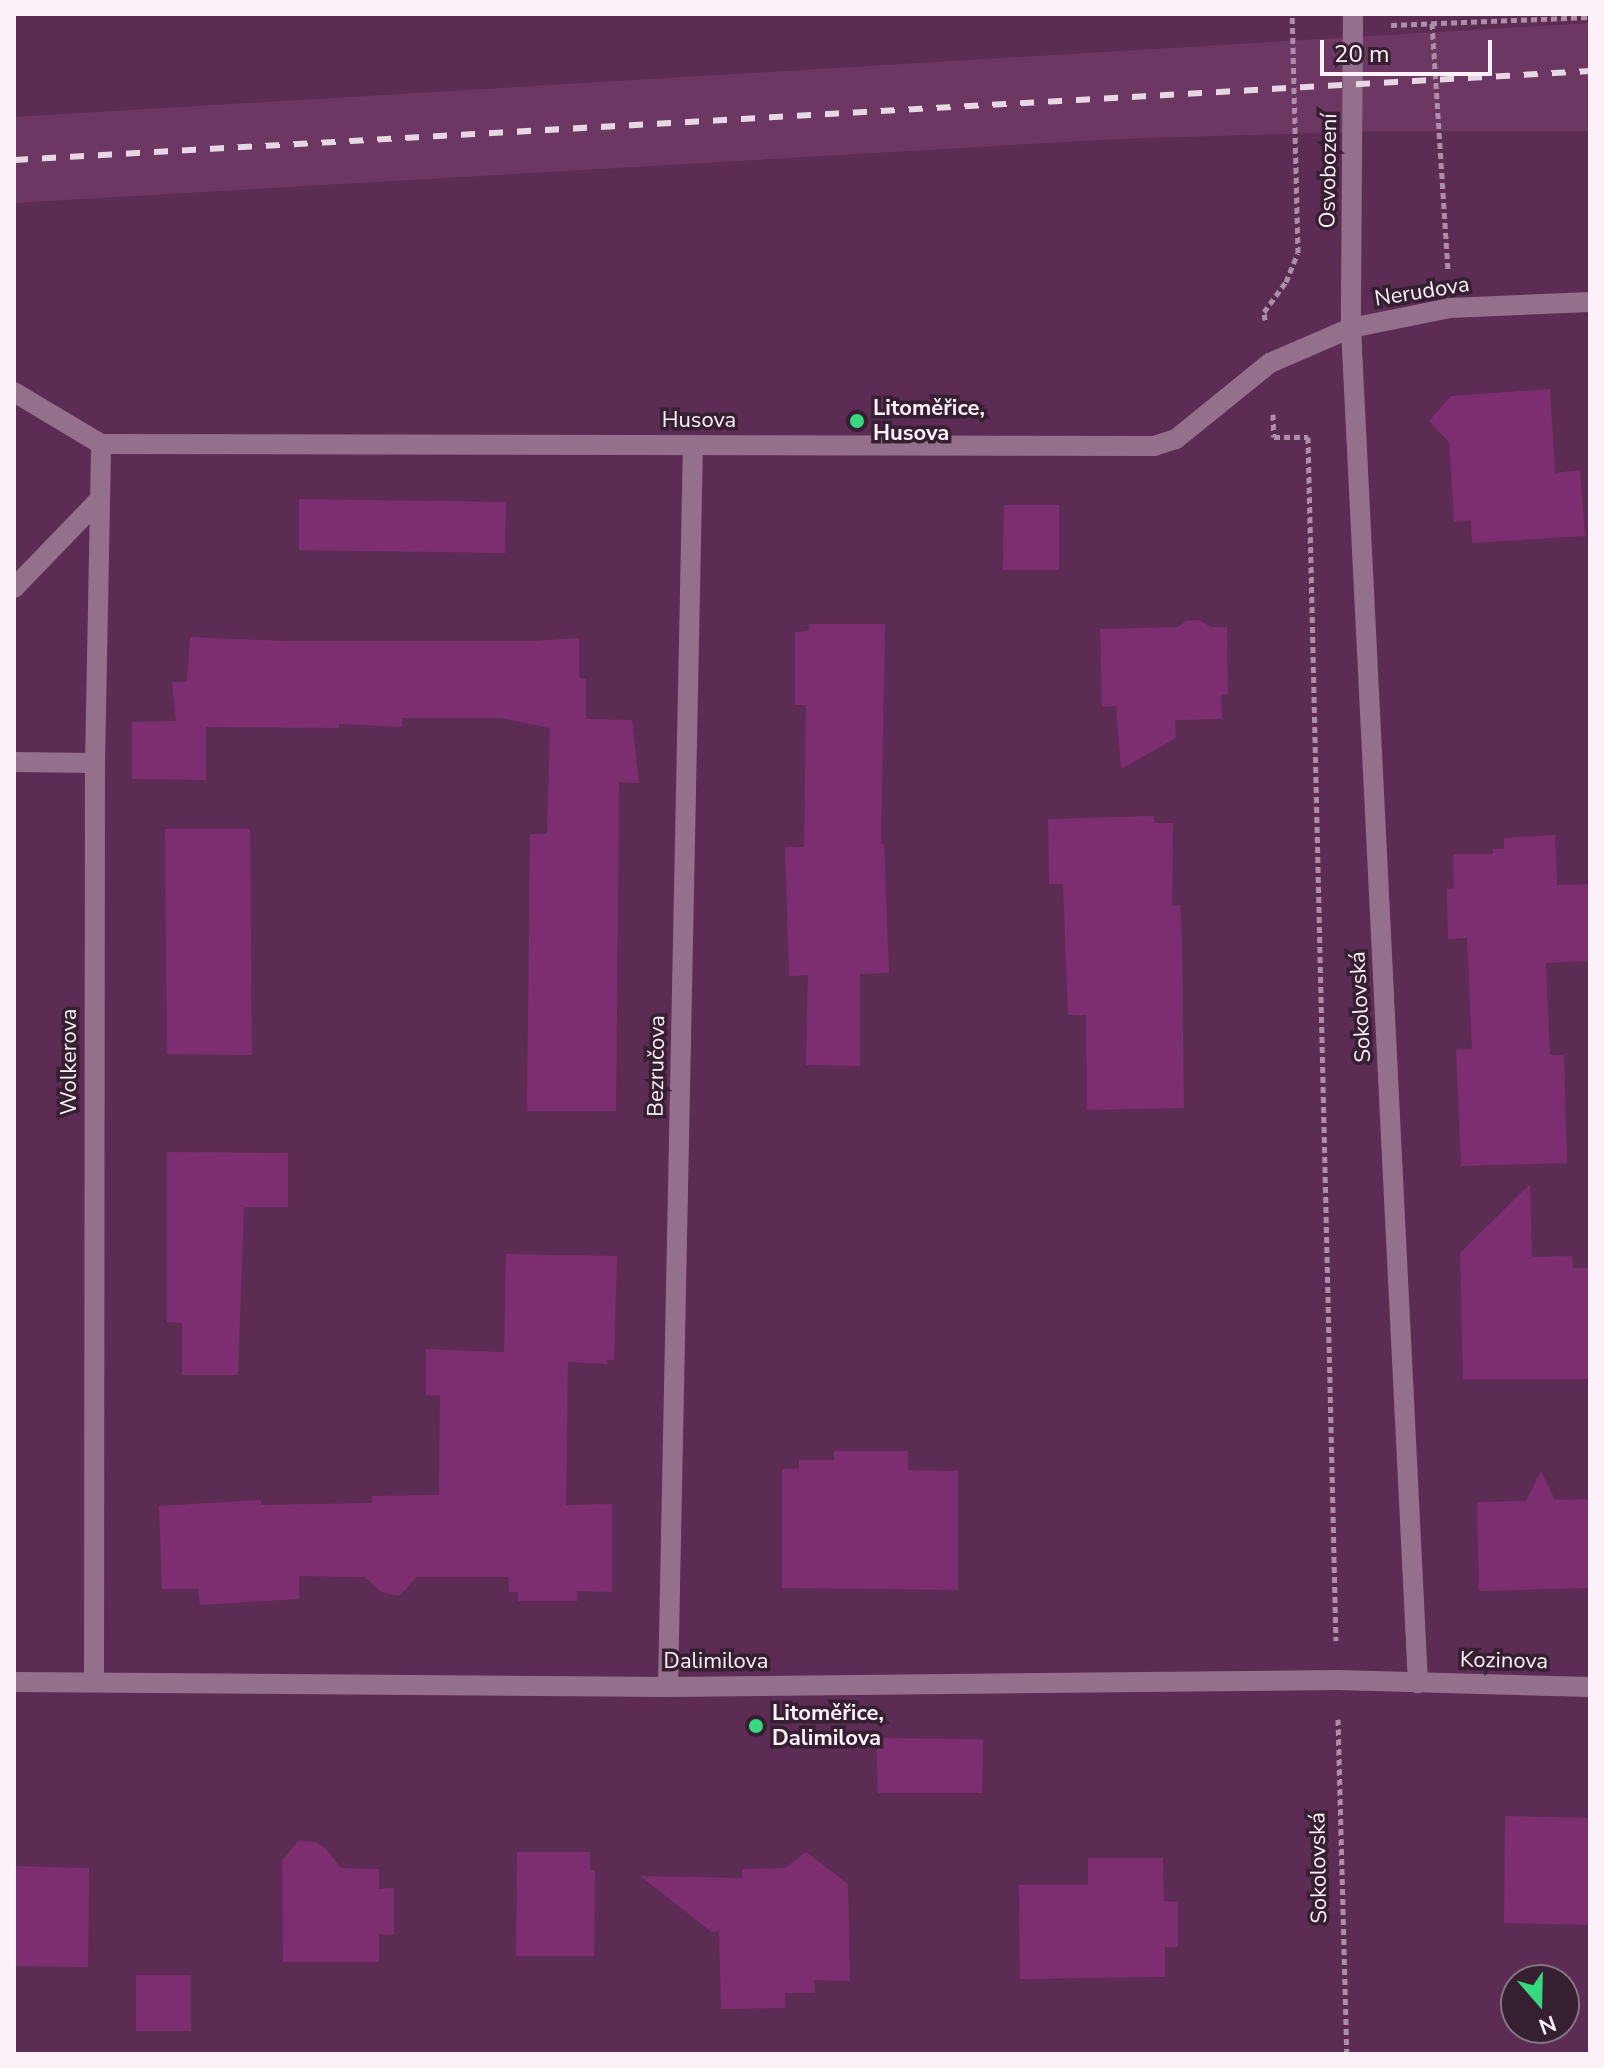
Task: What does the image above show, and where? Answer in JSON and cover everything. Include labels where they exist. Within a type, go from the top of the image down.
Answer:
[{"type":"street","name":"Osvobození","points":[[1351,328],[1353,20]]},
{"type":"street","name":"Nerudova","points":[[1270,363],[1351,328],[1450,308],[1590,302]]},
{"type":"street","name":"Sokolovská","points":[[1351,328],[1418,1683]]},
{"type":"street","name":"Husova","points":[[101,444],[1154,446],[1176,439],[1270,363]]},
{"type":"street","points":[[14,392],[101,444]]},
{"type":"street","name":"Wolkerova","points":[[94,1681],[95,763],[101,444]]},
{"type":"street","name":"Bezručova","points":[[668,1687],[693,445]]},
{"type":"street","points":[[14,588],[100,499]]},
{"type":"street","points":[[14,762],[95,763]]},
{"type":"street","name":"Dalimilova","points":[[14,1682],[668,1687],[1337,1680],[1418,1683]]},
{"type":"street","name":"Kozinova","points":[[1418,1683],[1590,1687]]},
{"type":"path","points":[[1292,14],[1298,253]]},
{"type":"path","points":[[1353,20],[1432,23],[1590,17]]},
{"type":"path","points":[[1432,23],[1450,308]]},
{"type":"path","name":"Sokolovská","points":[[1310,508],[1347,2054]]},
{"type":"shaded area","points":[[1590,23],[1590,131],[1385,131],[1116,139],[14,203],[14,117]]},
{"type":"building","points":[[1550,389],[1555,473],[1580,470],[1585,536],[1472,543],[1471,520],[1454,522],[1449,442],[1429,421],[1451,396]]},
{"type":"building","points":[[299,499],[506,502],[505,553],[299,550]]},
{"type":"building","points":[[1004,505],[1059,505],[1059,570],[1003,570]]},
{"type":"building","points":[[1199,620],[1211,627],[1227,627],[1228,694],[1221,695],[1222,719],[1175,720],[1176,738],[1121,769],[1116,706],[1102,707],[1100,629],[1178,627],[1186,621]]},
{"type":"building","points":[[809,624],[885,624],[881,844],[884,844],[889,973],[860,974],[860,1066],[806,1065],[808,975],[789,976],[785,847],[804,847],[806,705],[795,705],[795,632],[809,631]]},
{"type":"building","points":[[190,637],[287,641],[534,641],[579,638],[579,678],[586,679],[586,719],[632,720],[639,783],[619,782],[616,1111],[527,1111],[530,834],[547,834],[550,728],[502,718],[402,718],[402,727],[339,724],[339,728],[206,727],[206,780],[132,779],[132,722],[176,721],[172,682],[187,682]]},
{"type":"building","points":[[1154,816],[1154,823],[1173,823],[1172,906],[1180,905],[1182,936],[1184,1108],[1087,1110],[1086,1015],[1068,1015],[1063,884],[1049,884],[1048,819]]},
{"type":"building","points":[[165,829],[250,829],[252,1055],[167,1054]]},
{"type":"building","points":[[1555,835],[1557,885],[1590,884],[1590,961],[1546,963],[1550,1055],[1564,1055],[1567,1163],[1461,1166],[1456,1050],[1472,1049],[1467,938],[1448,939],[1447,889],[1454,888],[1453,854],[1493,854],[1493,849],[1504,849],[1504,838]]},
{"type":"building","points":[[167,1152],[288,1153],[288,1207],[244,1207],[238,1375],[182,1375],[182,1323],[167,1322]]},
{"type":"building","points":[[1530,1184],[1532,1257],[1572,1256],[1573,1268],[1590,1268],[1590,1379],[1463,1379],[1460,1253]]},
{"type":"building","points":[[506,1254],[617,1256],[614,1360],[607,1360],[608,1364],[568,1362],[566,1505],[612,1504],[612,1592],[577,1591],[577,1601],[518,1601],[518,1592],[509,1592],[509,1577],[417,1577],[399,1596],[381,1592],[365,1577],[299,1576],[299,1599],[200,1605],[198,1589],[162,1589],[159,1506],[261,1500],[261,1505],[372,1503],[372,1496],[439,1495],[440,1395],[426,1395],[426,1349],[504,1352]]},
{"type":"building","points":[[834,1451],[908,1451],[908,1470],[958,1471],[958,1590],[782,1588],[782,1469],[799,1469],[799,1460],[834,1460]]},
{"type":"building","points":[[1541,1471],[1555,1500],[1590,1499],[1590,1588],[1479,1591],[1477,1502],[1526,1501]]},
{"type":"building","points":[[876,1738],[983,1739],[982,1793],[878,1793]]},
{"type":"building","points":[[1505,1816],[1590,1818],[1590,1925],[1504,1923]]},
{"type":"building","points":[[298,1841],[316,1842],[341,1868],[379,1869],[379,1889],[394,1888],[394,1935],[379,1934],[379,1962],[283,1962],[282,1861]]},
{"type":"building","points":[[517,1852],[590,1852],[590,1870],[595,1870],[594,1956],[516,1956]]},
{"type":"building","points":[[806,1852],[848,1884],[850,1981],[814,1980],[815,1993],[785,1993],[785,2008],[721,2009],[719,1931],[712,1932],[640,1876],[742,1878],[742,1869],[785,1868]]},
{"type":"building","points":[[1088,1858],[1163,1858],[1164,1901],[1178,1902],[1178,1947],[1165,1947],[1165,1977],[1020,1979],[1019,1885],[1088,1885]]},
{"type":"building","points":[[14,1866],[89,1868],[88,1967],[14,1966]]},
{"type":"building","points":[[136,1975],[191,1975],[191,2031],[136,2031]]},
{"type":"railway","points":[[14,160],[1590,71]]},
{"type":"place","name":"Litoměřice, Husova","points":[[857,421]]},
{"type":"place","name":"Litoměřice, Dalimilova","points":[[756,1726]]}]
